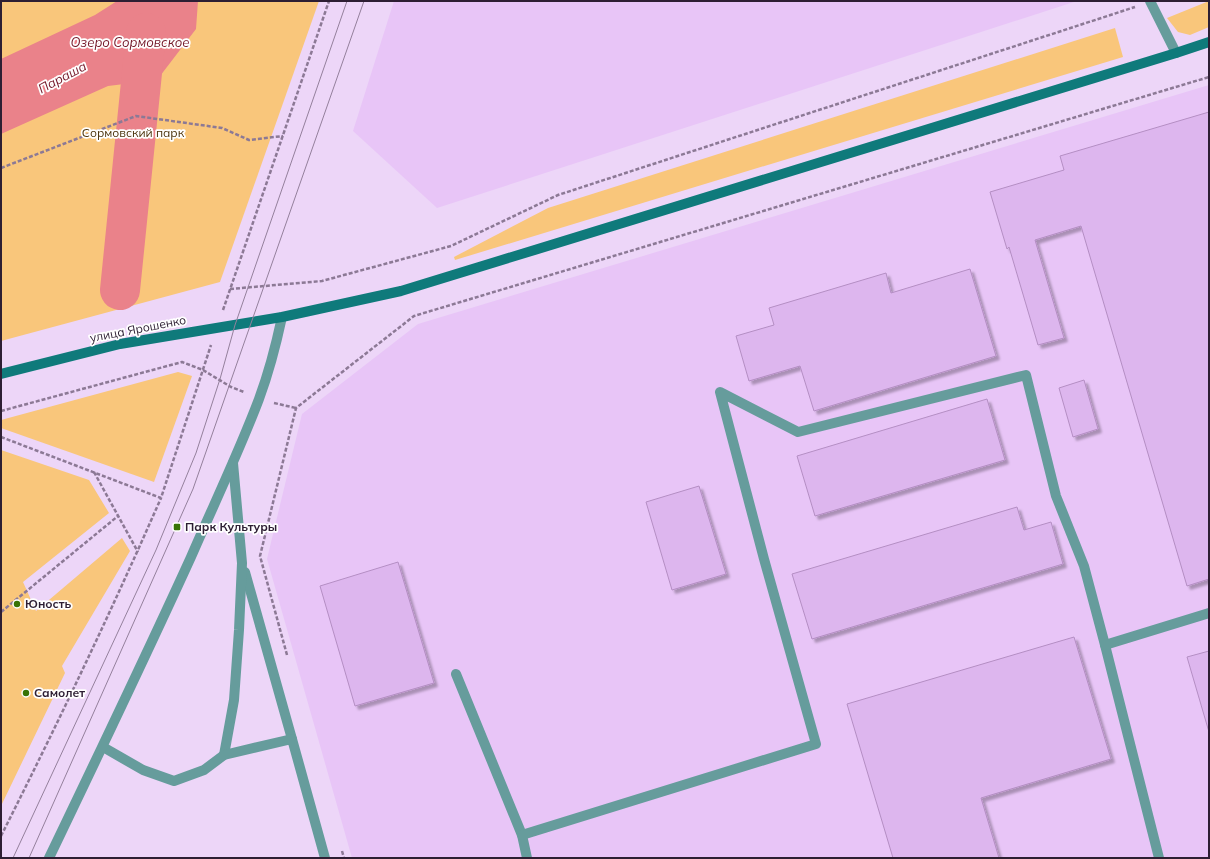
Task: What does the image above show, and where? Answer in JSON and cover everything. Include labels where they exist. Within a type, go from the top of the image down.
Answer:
[{"type":"main road","name":"улица Ярошенко","points":[[1,374],[120,344],[282,317],[401,291],[1209,42]]},
{"type":"street","points":[[1150,1],[1176,53]]},
{"type":"street","points":[[49,858],[103,747],[233,463],[259,399],[270,366],[282,317]]},
{"type":"street","points":[[522,835],[816,744],[764,560],[720,392],[798,432],[1026,376],[1056,496],[1084,566],[1158,858]]},
{"type":"street","points":[[224,755],[234,700],[242,563],[233,463]]},
{"type":"street","points":[[242,563],[326,858]]},
{"type":"street","points":[[1105,645],[1209,613]]},
{"type":"street","points":[[456,674],[522,835],[527,858]]},
{"type":"street","points":[[103,747],[143,770],[174,781],[204,770],[224,755],[292,739]]},
{"type":"path","points":[[1,836],[138,552],[161,498],[230,289],[329,1]]},
{"type":"path","points":[[230,289],[322,281],[451,246],[558,195],[1150,1]]},
{"type":"path","points":[[289,662],[260,556],[296,408],[414,316],[1209,77]]},
{"type":"path","points":[[1,168],[138,116],[222,128],[249,140],[283,136]]},
{"type":"path","points":[[1,411],[182,362],[203,370]]},
{"type":"path","points":[[1,437],[161,498]]},
{"type":"path","points":[[93,472],[138,552]]},
{"type":"path","points":[[1,612],[118,516]]},
{"type":"path","points":[[342,850],[344,858]]},
{"type":"shaded area","points":[[394,1],[1077,1],[437,208],[353,131]]},
{"type":"shaded area","points":[[1209,85],[1209,858],[352,858],[267,559],[302,414],[418,324]]},
{"type":"green space","name":"Сормовский парк","points":[[1,1],[319,1],[220,282],[1,341]]},
{"type":"green space","points":[[1209,1],[1209,27],[1190,35],[1178,32],[1167,18]]},
{"type":"green space","points":[[1115,28],[1123,57],[455,260],[454,257],[548,208]]},
{"type":"green space","points":[[178,372],[192,376],[154,482],[1,428],[1,420]]},
{"type":"green space","points":[[1,450],[89,480],[109,513],[23,582],[36,611],[122,538],[130,551],[62,666],[65,673],[1,806]]},
{"type":"water","name":"Озеро Сормовское","points":[[117,1],[198,1],[196,29],[157,80],[108,86],[1,134],[1,59],[95,15]]},
{"type":"building","points":[[1209,112],[1209,579],[1187,586],[1081,226],[1035,240],[1064,338],[1038,345],[1009,247],[1007,249],[990,192],[1064,170],[1060,156]]},
{"type":"building","points":[[970,269],[996,356],[814,411],[800,366],[749,381],[736,336],[774,325],[769,308],[886,273],[891,293]]},
{"type":"building","points":[[1084,380],[1098,429],[1073,437],[1059,388]]},
{"type":"building","points":[[987,399],[1005,460],[815,516],[797,456]]},
{"type":"building","points":[[699,486],[726,574],[672,590],[646,502]]},
{"type":"building","points":[[1017,507],[1024,530],[1051,522],[1063,564],[812,639],[792,574]]},
{"type":"building","points":[[398,562],[434,683],[355,706],[320,586]]},
{"type":"building","points":[[1074,637],[1111,759],[981,798],[999,858],[893,858],[847,704]]},
{"type":"building","points":[[1209,651],[1209,732],[1187,657]]},
{"type":"waterway","points":[[120,290],[146,33]]},
{"type":"tram line","points":[[13,858],[156,550],[196,453],[220,379],[235,325],[347,1]]},
{"type":"tram line","points":[[29,858],[193,489],[364,1]]},
{"type":"place","name":"Парк Культуры","points":[[177,527]]},
{"type":"place","name":"Юность","points":[[17,604]]},
{"type":"place","name":"Самолет","points":[[26,693]]},
{"type":"water label","name":"Параша","points":[[62,77]]}]
